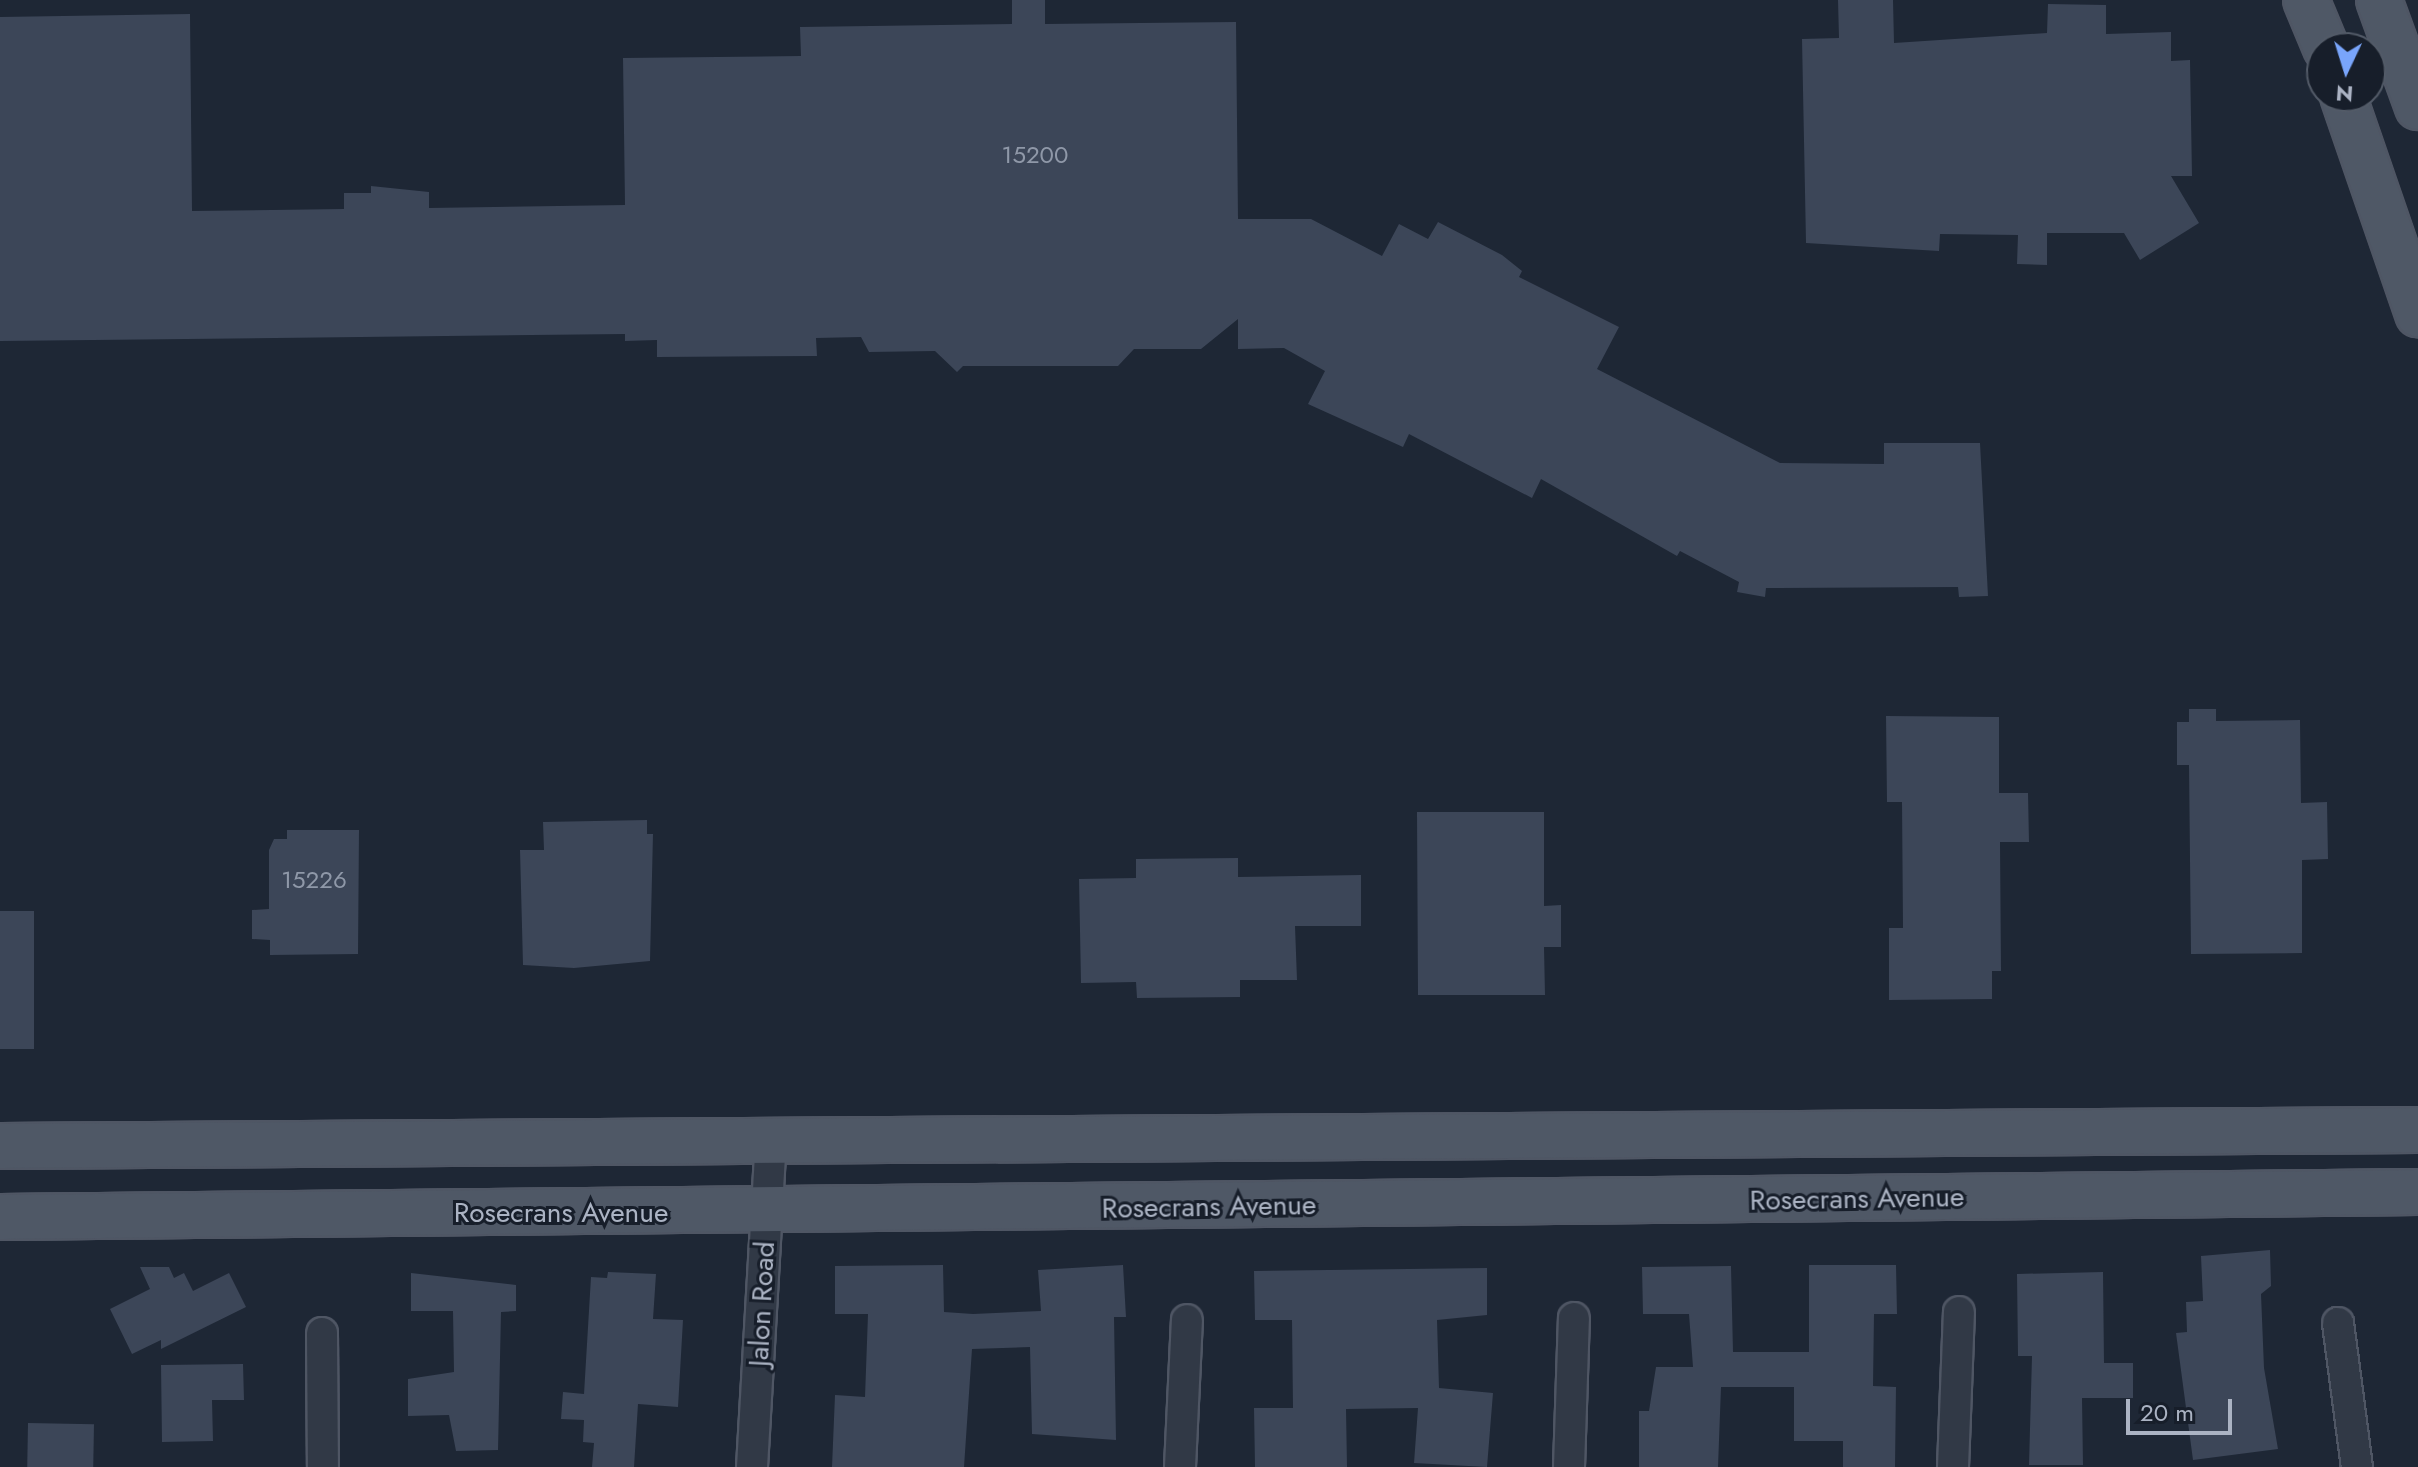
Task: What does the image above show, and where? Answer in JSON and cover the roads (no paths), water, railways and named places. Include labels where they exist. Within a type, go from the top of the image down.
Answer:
[{"type":"main road","points":[[2306,0],[2319,32]]},
{"type":"main road","points":[[2379,0],[2418,107]]},
{"type":"main road","points":[[2349,112],[2418,314]]},
{"type":"main road","points":[[0,1146],[771,1142],[1704,1131],[2418,1130]]},
{"type":"main road","points":[[1704,1131],[1704,1201]]},
{"type":"main road","name":"Rosecrans Avenue","points":[[0,1217],[767,1213],[2418,1192]]},
{"type":"street","name":"Jalon Road","points":[[752,1467],[771,1142]]},
{"type":"street","points":[[1953,1467],[1959,1312]]},
{"type":"street","points":[[1569,1467],[1574,1318]]},
{"type":"street","points":[[1180,1467],[1187,1320]]},
{"type":"street","points":[[2338,1323],[2357,1467]]},
{"type":"street","points":[[322,1333],[323,1467]]}]
